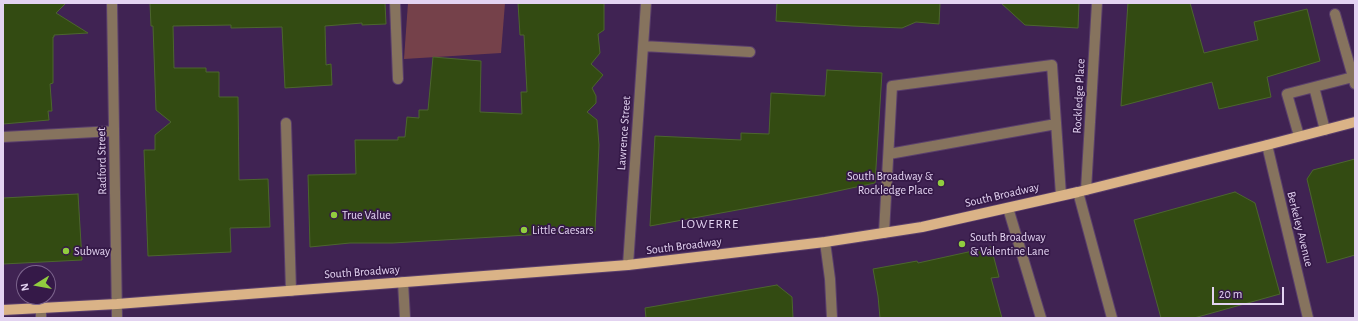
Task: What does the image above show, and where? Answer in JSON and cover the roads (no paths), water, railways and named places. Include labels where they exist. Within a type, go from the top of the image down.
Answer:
[{"type":"main road","name":"South Broadway","points":[[3,310],[41,314],[117,304],[628,265],[825,242],[922,227],[1008,208],[1082,191],[1355,122]]},
{"type":"street","name":"Radford Street","points":[[112,3],[117,318]]},
{"type":"street","points":[[395,3],[398,79]]},
{"type":"street","name":"Lawrence Street","points":[[628,265],[646,3]]},
{"type":"street","name":"Rockledge Place","points":[[1098,3],[1082,191],[1112,318]]},
{"type":"street","points":[[1299,136],[1287,94],[1314,87],[1354,80],[1335,14]]},
{"type":"street","points":[[643,46],[750,52]]},
{"type":"street","points":[[884,233],[892,86],[1052,65],[1061,195]]},
{"type":"street","points":[[1314,87],[1325,130]]},
{"type":"street","points":[[286,123],[291,291]]},
{"type":"street","points":[[889,154],[1056,124]]},
{"type":"street","points":[[3,137],[114,131]]},
{"type":"street","name":"Berkeley Avenue","points":[[1267,145],[1308,318]]},
{"type":"street","points":[[1008,208],[1041,318]]},
{"type":"street","points":[[825,242],[830,279],[832,318]]},
{"type":"street","points":[[404,282],[405,318]]},
{"type":"place","name":"South Broadway & Rockledge Place","points":[[941,183]]},
{"type":"place","name":"True Value","points":[[334,215]]},
{"type":"place","name":"Little Caesars","points":[[524,230]]},
{"type":"place","name":"South Broadway & Valentine Lane","points":[[962,244]]},
{"type":"place","name":"Subway","points":[[66,251]]},
{"type":"district","name":"LOWERRE","points":[[710,224]]}]
